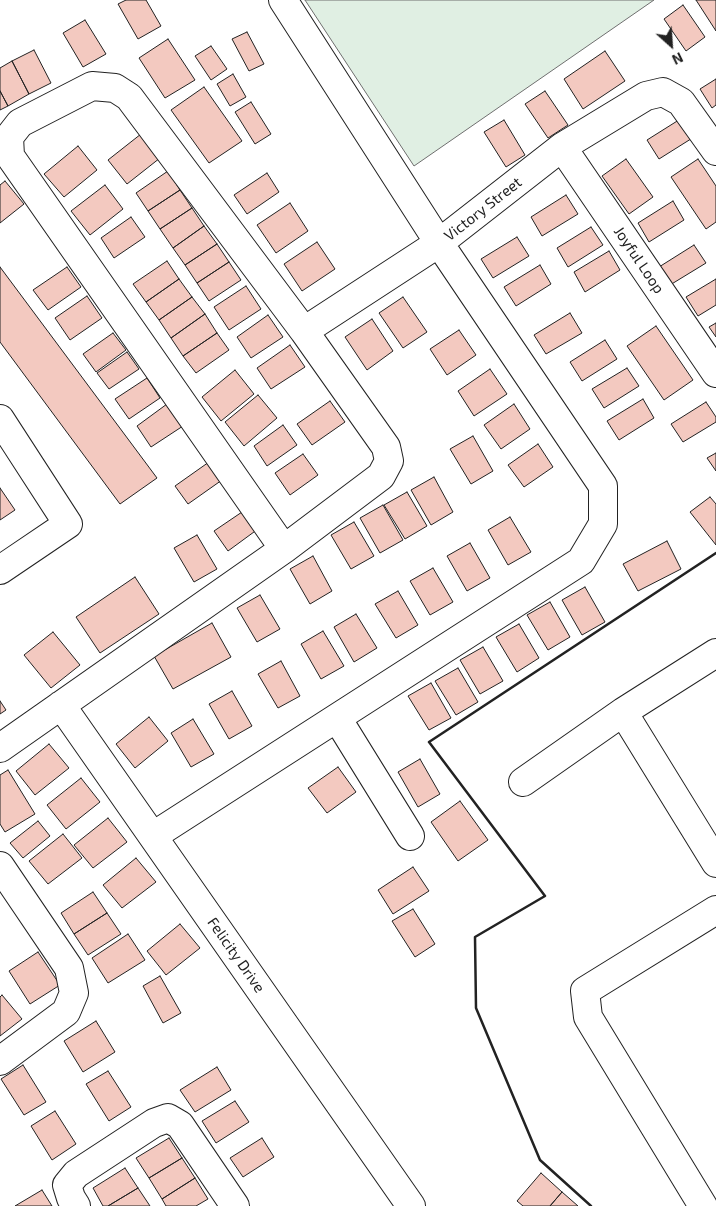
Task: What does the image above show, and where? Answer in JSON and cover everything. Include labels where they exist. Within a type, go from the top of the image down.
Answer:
[{"type":"street","points":[[153,836],[581,561],[603,524],[603,486],[439,243],[283,0]]},
{"type":"street","points":[[0,748],[284,549],[381,476],[389,461],[386,446],[304,331],[130,97],[115,88],[92,86],[20,122],[9,137],[10,156],[284,549]]},
{"type":"street","name":"Victory Street","points":[[304,331],[439,243],[562,147],[646,96],[664,92],[681,102],[716,151]]},
{"type":"street","name":"Joyful Loop","points":[[562,147],[716,373]]},
{"type":"street","points":[[0,419],[68,524],[0,570]]},
{"type":"street","points":[[523,782],[623,712],[716,653]]},
{"type":"street","name":"Felicity Drive","points":[[61,705],[411,1206]]},
{"type":"street","points":[[623,712],[716,863]]},
{"type":"street","points":[[337,718],[410,836]]},
{"type":"street","points":[[0,866],[69,968],[74,993],[66,1012],[0,1062]]},
{"type":"street","points":[[703,1206],[588,1017],[586,991],[716,910]]},
{"type":"street","points":[[76,1206],[67,1185],[76,1174],[154,1123],[168,1118],[180,1125],[235,1206]]},
{"type":"green space","points":[[305,0],[654,0],[414,166]]},
{"type":"building","points":[[126,0],[146,0],[161,26],[138,39],[118,4]]},
{"type":"building","points":[[696,0],[716,0],[716,31]]},
{"type":"building","points":[[683,5],[705,37],[686,51],[664,19]]},
{"type":"building","points":[[85,20],[106,54],[83,67],[63,33]]},
{"type":"building","points":[[247,32],[264,64],[249,71],[232,39]]},
{"type":"building","points":[[168,39],[195,80],[165,98],[139,58]]},
{"type":"building","points":[[211,46],[227,69],[211,80],[195,56]]},
{"type":"building","points":[[34,50],[51,83],[29,94],[12,61]]},
{"type":"building","points":[[605,51],[625,81],[583,109],[564,79]]},
{"type":"building","points":[[12,61],[29,94],[8,106],[0,91],[0,68]]},
{"type":"building","points":[[233,74],[246,97],[230,106],[217,84]]},
{"type":"building","points":[[716,79],[716,105],[712,108],[700,89]]},
{"type":"building","points":[[204,87],[242,141],[209,163],[171,110]]},
{"type":"building","points":[[0,91],[8,106],[0,110]]},
{"type":"building","points":[[545,91],[568,125],[548,138],[525,104]]},
{"type":"building","points":[[251,102],[271,134],[255,144],[235,112]]},
{"type":"building","points":[[682,118],[694,137],[659,159],[647,140]]},
{"type":"building","points":[[504,120],[525,155],[506,167],[484,132]]},
{"type":"building","points":[[141,134],[160,158],[127,184],[108,160]]},
{"type":"building","points":[[78,146],[97,170],[64,197],[44,174]]},
{"type":"building","points":[[626,159],[653,197],[629,214],[602,176]]},
{"type":"building","points":[[698,159],[716,186],[716,222],[706,229],[671,177]]},
{"type":"building","points":[[168,171],[180,190],[148,211],[136,193]]},
{"type":"building","points":[[267,173],[279,192],[247,214],[234,195]]},
{"type":"building","points":[[5,181],[24,204],[0,223],[0,185]]},
{"type":"building","points":[[105,185],[123,209],[90,235],[71,211]]},
{"type":"building","points":[[180,190],[192,208],[160,229],[148,211]]},
{"type":"building","points":[[566,195],[578,214],[542,236],[531,217]]},
{"type":"building","points":[[673,201],[684,220],[649,242],[638,223]]},
{"type":"building","points":[[290,203],[308,231],[276,253],[257,225]]},
{"type":"building","points":[[192,208],[204,226],[173,248],[160,229]]},
{"type":"building","points":[[131,217],[145,237],[114,258],[101,238]]},
{"type":"building","points":[[204,226],[217,244],[185,265],[173,248]]},
{"type":"building","points":[[591,227],[603,245],[568,267],[557,248]]},
{"type":"building","points":[[517,237],[529,256],[493,278],[481,259]]},
{"type":"building","points":[[317,242],[335,269],[302,291],[284,264]]},
{"type":"building","points":[[217,244],[229,262],[197,283],[185,265]]},
{"type":"building","points":[[694,245],[706,263],[670,285],[659,267]]},
{"type":"building","points":[[609,251],[620,270],[585,292],[574,272]]},
{"type":"building","points":[[167,261],[179,279],[146,302],[133,284]]},
{"type":"building","points":[[229,262],[241,280],[209,301],[197,283]]},
{"type":"building","points":[[540,265],[551,284],[516,306],[504,287]]},
{"type":"building","points":[[0,267],[157,478],[120,504],[0,342]]},
{"type":"building","points":[[67,267],[81,287],[48,310],[33,290]]},
{"type":"building","points":[[179,279],[192,297],[159,320],[146,302]]},
{"type":"building","points":[[716,279],[716,305],[698,316],[686,297]]},
{"type":"building","points":[[246,286],[261,309],[229,330],[214,307]]},
{"type":"building","points":[[87,296],[102,318],[70,340],[55,318]]},
{"type":"building","points":[[192,297],[205,314],[171,338],[159,320]]},
{"type":"building","points":[[403,297],[427,332],[403,348],[379,313]]},
{"type":"building","points":[[570,313],[582,333],[546,354],[534,335]]},
{"type":"building","points":[[205,314],[217,333],[183,356],[171,338]]},
{"type":"building","points":[[268,315],[283,337],[251,358],[237,337]]},
{"type":"building","points":[[372,319],[393,351],[367,370],[345,337]]},
{"type":"building","points":[[716,323],[716,337],[709,327]]},
{"type":"building","points":[[656,326],[693,380],[664,400],[627,346]]},
{"type":"building","points":[[459,330],[476,355],[447,375],[430,349]]},
{"type":"building","points":[[113,333],[126,350],[96,372],[83,354]]},
{"type":"building","points":[[217,333],[229,350],[196,373],[183,356]]},
{"type":"building","points":[[605,340],[617,359],[582,381],[570,362]]},
{"type":"building","points":[[290,345],[305,367],[271,389],[257,368]]},
{"type":"building","points":[[127,352],[139,369],[109,389],[97,373]]},
{"type":"building","points":[[627,368],[639,386],[604,408],[592,389]]},
{"type":"building","points":[[490,369],[507,394],[474,416],[458,391]]},
{"type":"building","points":[[235,370],[254,394],[221,421],[202,397]]},
{"type":"building","points":[[147,378],[160,398],[129,419],[115,399]]},
{"type":"building","points":[[258,395],[277,418],[244,446],[225,422]]},
{"type":"building","points":[[643,399],[654,418],[619,440],[607,421]]},
{"type":"building","points":[[330,401],[345,422],[312,445],[297,424]]},
{"type":"building","points":[[706,402],[716,417],[716,422],[683,442],[671,424]]},
{"type":"building","points":[[167,404],[183,426],[151,447],[137,426]]},
{"type":"building","points":[[514,404],[530,429],[501,449],[484,425]]},
{"type":"building","points":[[283,425],[297,445],[267,466],[254,446]]},
{"type":"building","points":[[473,436],[493,471],[471,484],[450,449]]},
{"type":"building","points":[[538,444],[553,467],[524,487],[508,465]]},
{"type":"building","points":[[716,453],[716,471],[707,458]]},
{"type":"building","points":[[303,454],[318,475],[290,495],[275,473]]},
{"type":"building","points":[[209,462],[222,480],[188,504],[175,486]]},
{"type":"building","points":[[434,477],[453,512],[431,525],[411,490]]},
{"type":"building","points":[[0,488],[15,510],[0,520]]},
{"type":"building","points":[[407,492],[427,526],[405,539],[384,505]]},
{"type":"building","points":[[710,497],[716,504],[716,545],[690,512]]},
{"type":"building","points":[[383,505],[403,540],[380,553],[360,518]]},
{"type":"building","points":[[245,510],[258,529],[228,551],[214,531]]},
{"type":"building","points":[[510,517],[531,552],[508,565],[488,530]]},
{"type":"building","points":[[354,522],[374,556],[351,569],[331,535]]},
{"type":"building","points":[[197,535],[217,569],[194,582],[174,548]]},
{"type":"building","points":[[667,541],[681,569],[638,591],[623,564]]},
{"type":"building","points":[[470,543],[490,578],[467,591],[447,556]]},
{"type":"building","points":[[313,556],[332,591],[310,604],[290,569]]},
{"type":"building","points":[[433,568],[453,602],[430,615],[410,581]]},
{"type":"building","points":[[135,577],[159,614],[100,653],[76,617]]},
{"type":"building","points":[[585,587],[605,622],[582,635],[562,600]]},
{"type":"building","points":[[398,591],[418,625],[396,638],[375,604]]},
{"type":"building","points":[[260,595],[280,629],[257,642],[237,608]]},
{"type":"building","points":[[550,602],[570,637],[548,650],[527,615]]},
{"type":"building","points":[[356,614],[377,648],[354,662],[334,627]]},
{"type":"building","points":[[212,623],[231,657],[173,689],[154,656]]},
{"type":"building","points":[[519,624],[539,658],[517,672],[496,637]]},
{"type":"building","points":[[323,631],[344,666],[321,679],[301,644]]},
{"type":"building","points":[[53,632],[80,665],[51,688],[24,655]]},
{"type":"building","points":[[483,647],[503,681],[480,694],[460,660]]},
{"type":"building","points":[[281,661],[300,696],[278,708],[258,674]]},
{"type":"building","points":[[458,668],[478,702],[456,715],[435,681]]},
{"type":"building","points":[[431,683],[451,718],[429,730],[408,696]]},
{"type":"building","points":[[232,691],[252,726],[229,739],[209,704]]},
{"type":"building","points":[[0,701],[6,710],[0,714]]},
{"type":"building","points":[[149,717],[168,741],[135,768],[116,744]]},
{"type":"building","points":[[193,719],[214,754],[191,767],[171,733]]},
{"type":"building","points":[[49,744],[69,768],[35,795],[16,771]]},
{"type":"building","points":[[420,759],[440,794],[418,807],[398,772]]},
{"type":"building","points":[[338,767],[356,792],[327,813],[308,788]]},
{"type":"building","points":[[8,770],[35,814],[5,832],[0,824],[0,775]]},
{"type":"building","points":[[81,778],[100,802],[66,829],[47,805]]},
{"type":"building","points":[[460,801],[488,840],[458,861],[431,822]]},
{"type":"building","points":[[108,818],[127,842],[93,868],[74,845]]},
{"type":"building","points":[[38,821],[50,836],[23,858],[10,843]]},
{"type":"building","points":[[63,834],[82,858],[48,884],[29,861]]},
{"type":"building","points":[[136,858],[156,882],[122,908],[103,885]]},
{"type":"building","points":[[413,867],[429,891],[393,914],[378,890]]},
{"type":"building","points":[[93,892],[107,913],[74,934],[61,913]]},
{"type":"building","points":[[413,909],[435,944],[415,957],[392,921]]},
{"type":"building","points":[[107,913],[121,934],[88,955],[74,934]]},
{"type":"building","points":[[180,924],[200,948],[166,975],[147,951]]},
{"type":"building","points":[[128,934],[145,960],[108,983],[92,958]]},
{"type":"building","points":[[38,952],[60,985],[30,1004],[9,971]]},
{"type":"building","points":[[160,976],[181,1013],[163,1023],[143,986]]},
{"type":"building","points":[[2,995],[22,1019],[0,1036],[0,997]]},
{"type":"building","points":[[96,1021],[115,1052],[83,1072],[64,1041]]},
{"type":"building","points":[[23,1065],[46,1102],[24,1115],[1,1079]]},
{"type":"building","points":[[217,1067],[231,1090],[195,1112],[180,1090]]},
{"type":"building","points":[[108,1071],[131,1107],[109,1121],[86,1084]]},
{"type":"building","points":[[235,1101],[249,1122],[216,1143],[202,1121]]},
{"type":"building","points":[[55,1111],[76,1144],[52,1160],[31,1126]]},
{"type":"building","points":[[169,1138],[182,1158],[149,1178],[136,1158]]},
{"type":"building","points":[[262,1138],[274,1157],[243,1177],[230,1158]]},
{"type":"building","points":[[182,1158],[195,1178],[162,1199],[149,1178]]},
{"type":"building","points":[[125,1168],[138,1188],[108,1206],[103,1206],[93,1188]]},
{"type":"building","points":[[541,1173],[562,1192],[550,1206],[523,1206],[517,1201]]},
{"type":"building","points":[[195,1178],[208,1199],[196,1206],[166,1206],[162,1199]]},
{"type":"building","points":[[138,1188],[150,1206],[108,1206]]},
{"type":"building","points":[[42,1190],[52,1206],[15,1206]]},
{"type":"building","points":[[562,1192],[578,1206],[550,1206]]},
{"type":"wall","points":[[591,1206],[540,1160],[476,1008],[475,937],[545,896],[429,742],[716,553]]}]
